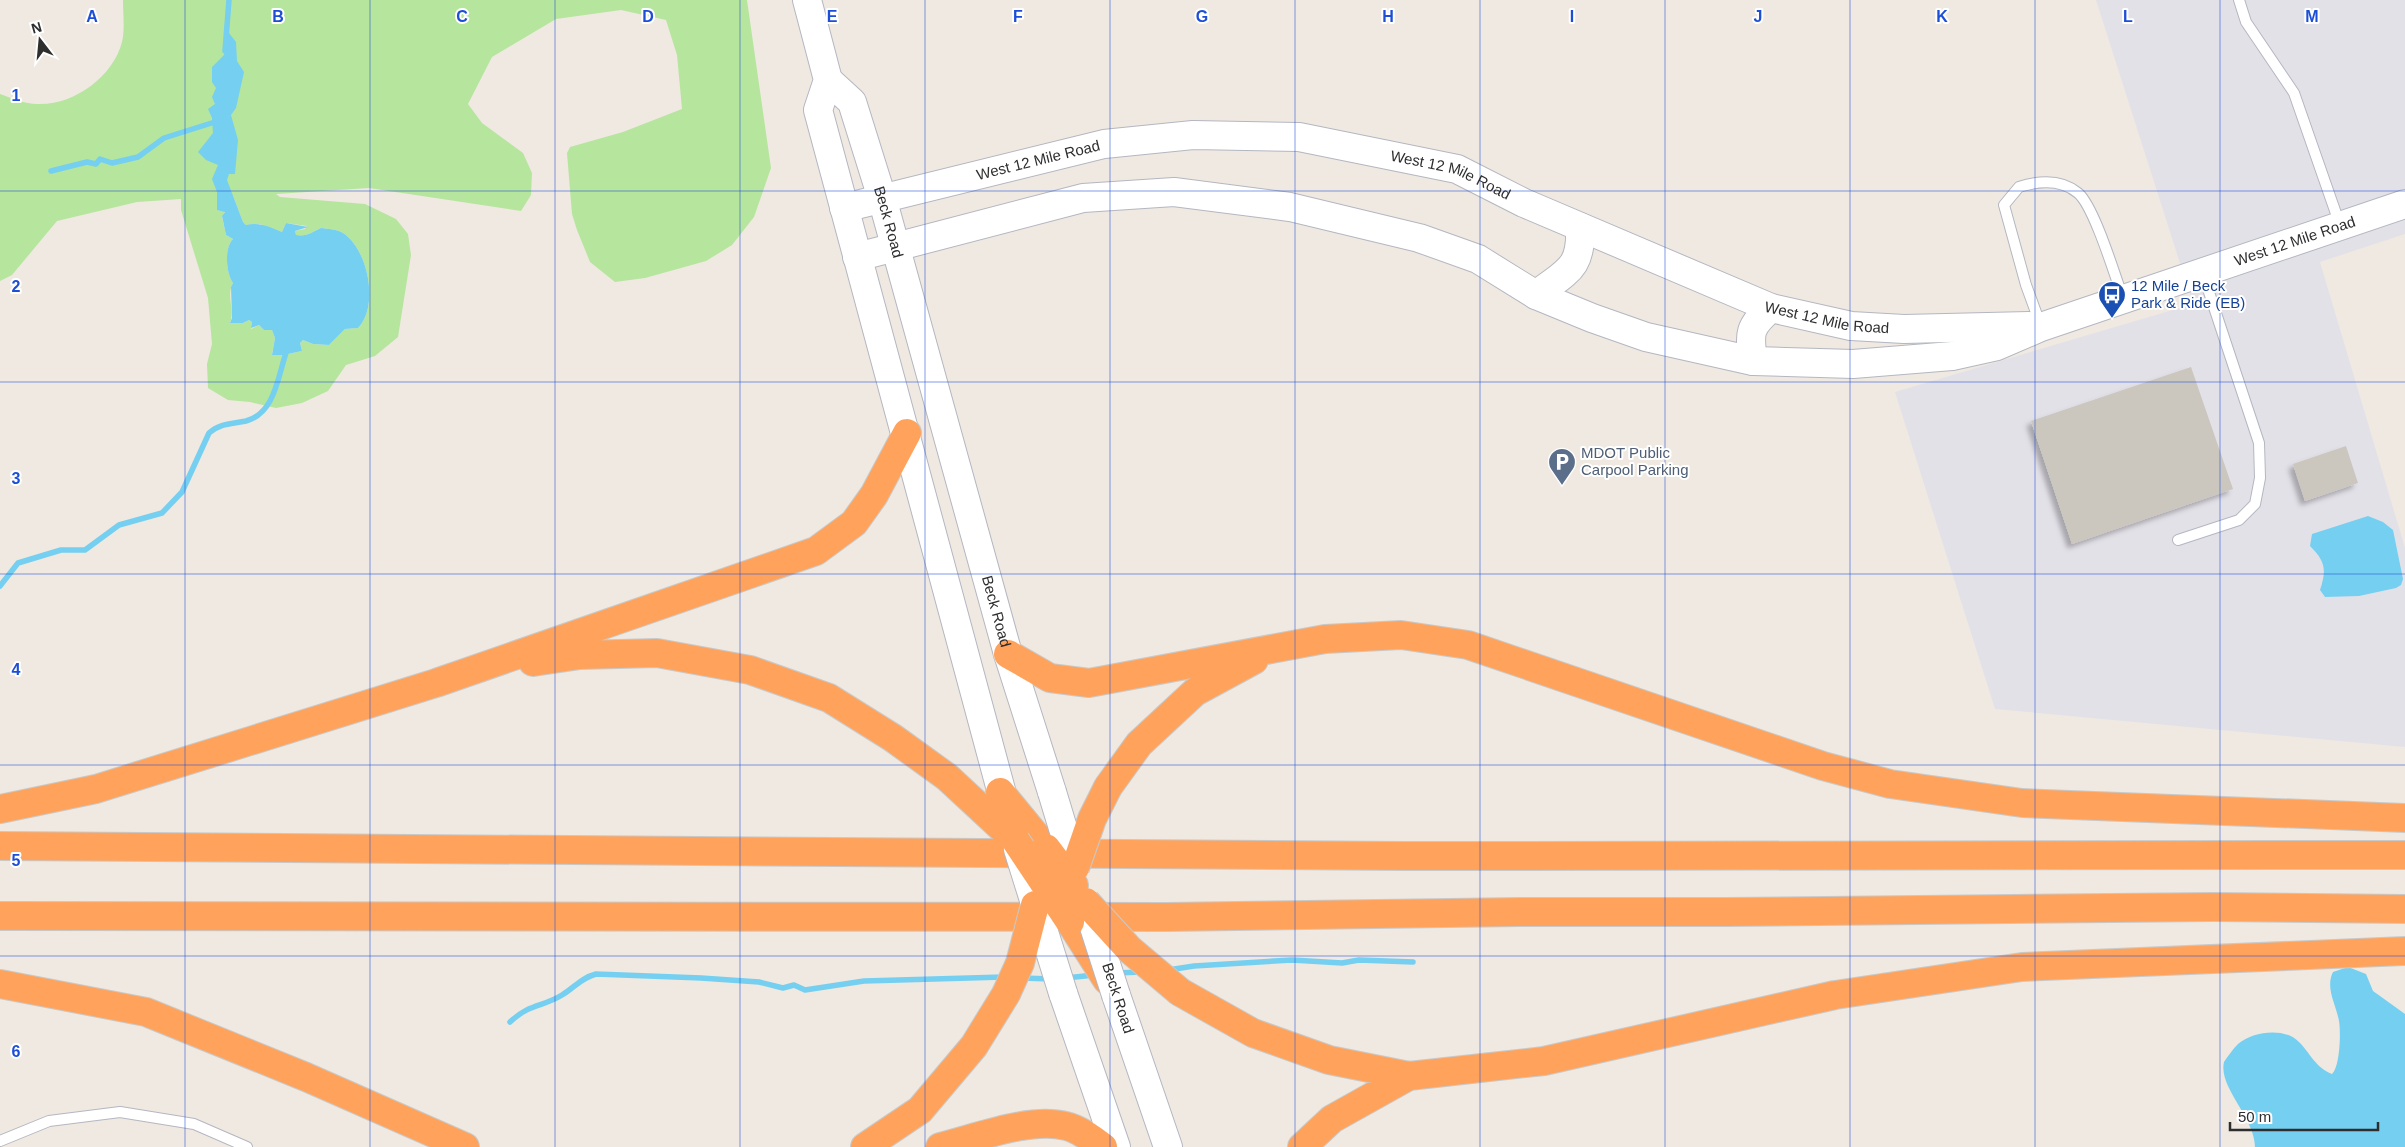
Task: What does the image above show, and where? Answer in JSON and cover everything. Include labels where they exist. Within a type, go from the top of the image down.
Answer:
[{"type":"highway","points":[[0,809],[96,788],[436,683],[816,551],[854,523],[874,495],[907,433]]},
{"type":"highway","points":[[1008,654],[1050,678],[1089,683],[1325,639],[1402,635],[1468,645],[1822,766],[1890,784],[2022,803],[2405,818]]},
{"type":"highway","points":[[1063,993],[1076,894],[1092,819],[1108,787],[1138,744],[1195,692],[1253,660],[1325,639]]},
{"type":"highway","points":[[436,683],[516,665],[580,656],[658,653],[750,670],[829,698],[893,738],[947,777],[1016,841],[1040,878],[1076,894],[1116,995]]},
{"type":"highway","points":[[1000,792],[1046,848],[1076,894],[1129,948],[1180,992],[1252,1034],[1329,1060],[1409,1076],[1544,1061],[1835,995],[2022,967],[2405,951]]},
{"type":"highway","points":[[865,1147],[920,1110],[974,1046],[1006,994],[1020,963],[1035,905],[1046,848],[1052,792]]},
{"type":"highway","points":[[0,846],[1404,856],[2405,855]]},
{"type":"highway","points":[[0,916],[1167,918],[1520,912],[1726,912],[2194,907],[2405,909]]},
{"type":"highway","points":[[0,984],[146,1012],[306,1077],[466,1147]]},
{"type":"highway","points":[[1302,1147],[1332,1119],[1409,1076]]},
{"type":"highway","points":[[940,1147],[1028,1125],[1051,1123],[1068,1126],[1103,1147]]},
{"type":"main road","points":[[808,0],[828,80],[818,110],[907,433],[1000,792],[1063,993],[1116,1147]]},
{"type":"main road","name":"Beck Road","points":[[828,80],[852,102],[882,198],[1008,654],[1052,792],[1076,894]]},
{"type":"main road","name":"West 12 Mile Road","points":[[844,208],[1104,144],[1193,135],[1299,137],[1457,169],[1580,227],[1772,308],[1851,326],[1904,329],[2020,325],[2041,327]]},
{"type":"main road","name":"West 12 Mile Road","points":[[857,257],[1083,198],[1174,192],[1290,207],[1420,238],[1478,259],[1536,295],[1646,337],[1752,360],[1854,364],[1952,356],[1998,346],[2041,327],[2203,274],[2405,204]]},
{"type":"main road","points":[[1536,295],[1577,262],[1581,247],[1580,227]]},
{"type":"main road","points":[[1752,360],[1750,337],[1753,329],[1756,322],[1772,308]]},
{"type":"main road","name":"Beck Road","points":[[1116,995],[1168,1147]]},
{"type":"lane","points":[[2239,0],[2246,22],[2294,93],[2340,226]]},
{"type":"lane","points":[[2041,327],[2018,259],[2004,205],[2019,186],[2048,182],[2065,186],[2078,193],[2088,207],[2124,300]]},
{"type":"lane","points":[[2178,540],[2239,520],[2255,504],[2260,478],[2259,443],[2203,274]]},
{"type":"lane","points":[[0,1141],[49,1121],[120,1112],[194,1124],[247,1147]]},
{"type":"shaded area","points":[[2096,0],[2405,0],[2405,234],[2320,262],[2405,548],[2405,747],[1995,709],[1895,392],[2193,304]]},
{"type":"green space","points":[[123,0],[747,0],[771,168],[754,217],[732,245],[706,261],[645,278],[615,282],[590,262],[577,230],[572,214],[567,153],[570,147],[623,132],[682,109],[677,55],[666,20],[621,10],[556,19],[492,57],[468,104],[482,123],[523,153],[532,173],[531,195],[521,211],[369,188],[276,194],[280,197],[365,204],[396,219],[408,234],[411,255],[398,337],[375,356],[346,365],[328,391],[302,403],[276,408],[250,402],[228,400],[208,388],[207,364],[212,344],[208,298],[181,210],[181,199],[137,202],[57,221],[12,275],[0,281],[0,94],[28,103],[51,103],[64,100],[90,87],[110,67],[122,42],[124,27]],"holes":[[[233,196],[243,222],[246,225],[260,224],[282,232],[286,223],[307,226],[305,229],[295,231],[296,235],[307,235],[321,228],[332,229],[343,233],[352,241],[365,265],[369,293],[368,307],[364,319],[358,328],[345,329],[329,345],[313,344],[303,340],[300,343],[302,351],[283,355],[272,354],[275,338],[272,330],[264,330],[259,325],[251,329],[252,322],[249,320],[243,323],[230,323],[232,313],[230,293],[233,283],[229,273],[227,254],[233,239],[226,235],[222,217],[225,211],[217,210],[217,197]]]},
{"type":"water","points":[[225,33],[229,33],[236,42],[237,61],[244,72],[236,108],[231,115],[238,140],[235,174],[229,174],[227,180],[243,222],[246,225],[261,225],[282,232],[286,223],[308,227],[295,231],[296,235],[309,234],[321,228],[338,231],[352,241],[365,265],[369,293],[368,307],[364,319],[358,328],[345,329],[329,345],[313,344],[303,340],[300,343],[302,351],[272,355],[275,338],[272,330],[264,330],[259,325],[251,328],[252,322],[249,320],[243,323],[230,323],[232,318],[231,287],[233,283],[229,273],[227,254],[233,239],[226,235],[222,216],[225,212],[217,210],[217,192],[212,179],[218,165],[206,160],[198,152],[213,133],[212,118],[208,109],[215,104],[212,97],[216,88],[212,82],[212,67],[224,55],[227,43]]},
{"type":"water","points":[[2368,516],[2383,522],[2393,530],[2403,579],[2401,585],[2396,588],[2359,596],[2325,597],[2320,590],[2324,576],[2322,561],[2310,546],[2312,534]]},
{"type":"water","points":[[2348,967],[2366,974],[2373,991],[2405,1014],[2405,1147],[2255,1147],[2249,1125],[2226,1082],[2224,1062],[2236,1046],[2244,1040],[2269,1032],[2278,1033],[2293,1037],[2317,1064],[2332,1074],[2337,1064],[2340,1033],[2330,984],[2333,972]]},
{"type":"building","points":[[2191,367],[2233,489],[2072,544],[2031,421]]},
{"type":"building","points":[[2346,446],[2358,483],[2305,501],[2293,464]]},
{"type":"waterway","points":[[225,51],[229,0]]},
{"type":"waterway","points":[[51,171],[87,162],[96,164],[100,159],[112,163],[138,157],[164,138],[218,121]]},
{"type":"waterway","points":[[0,586],[18,563],[61,550],[85,550],[119,525],[162,513],[182,492],[209,433],[222,426],[256,417],[264,410],[274,392],[287,350]]},
{"type":"waterway","points":[[1168,970],[1194,966],[1292,960],[1342,963],[1359,960],[1413,962]]},
{"type":"waterway","points":[[1116,973],[1141,972]]},
{"type":"waterway","points":[[510,1022],[524,1011],[555,999],[582,980],[596,974],[759,982],[783,988],[794,985],[805,990],[864,981],[1004,977]]},
{"type":"waterway","points":[[1066,978],[1094,975]]},
{"type":"waterway","points":[[1021,978],[1052,979]]},
{"type":"place","name":"12 Mile / Beck Park & Ride (EB)","points":[[2112,319]]},
{"type":"place","name":"MDOT Public Carpool Parking","points":[[1562,486]]}]
